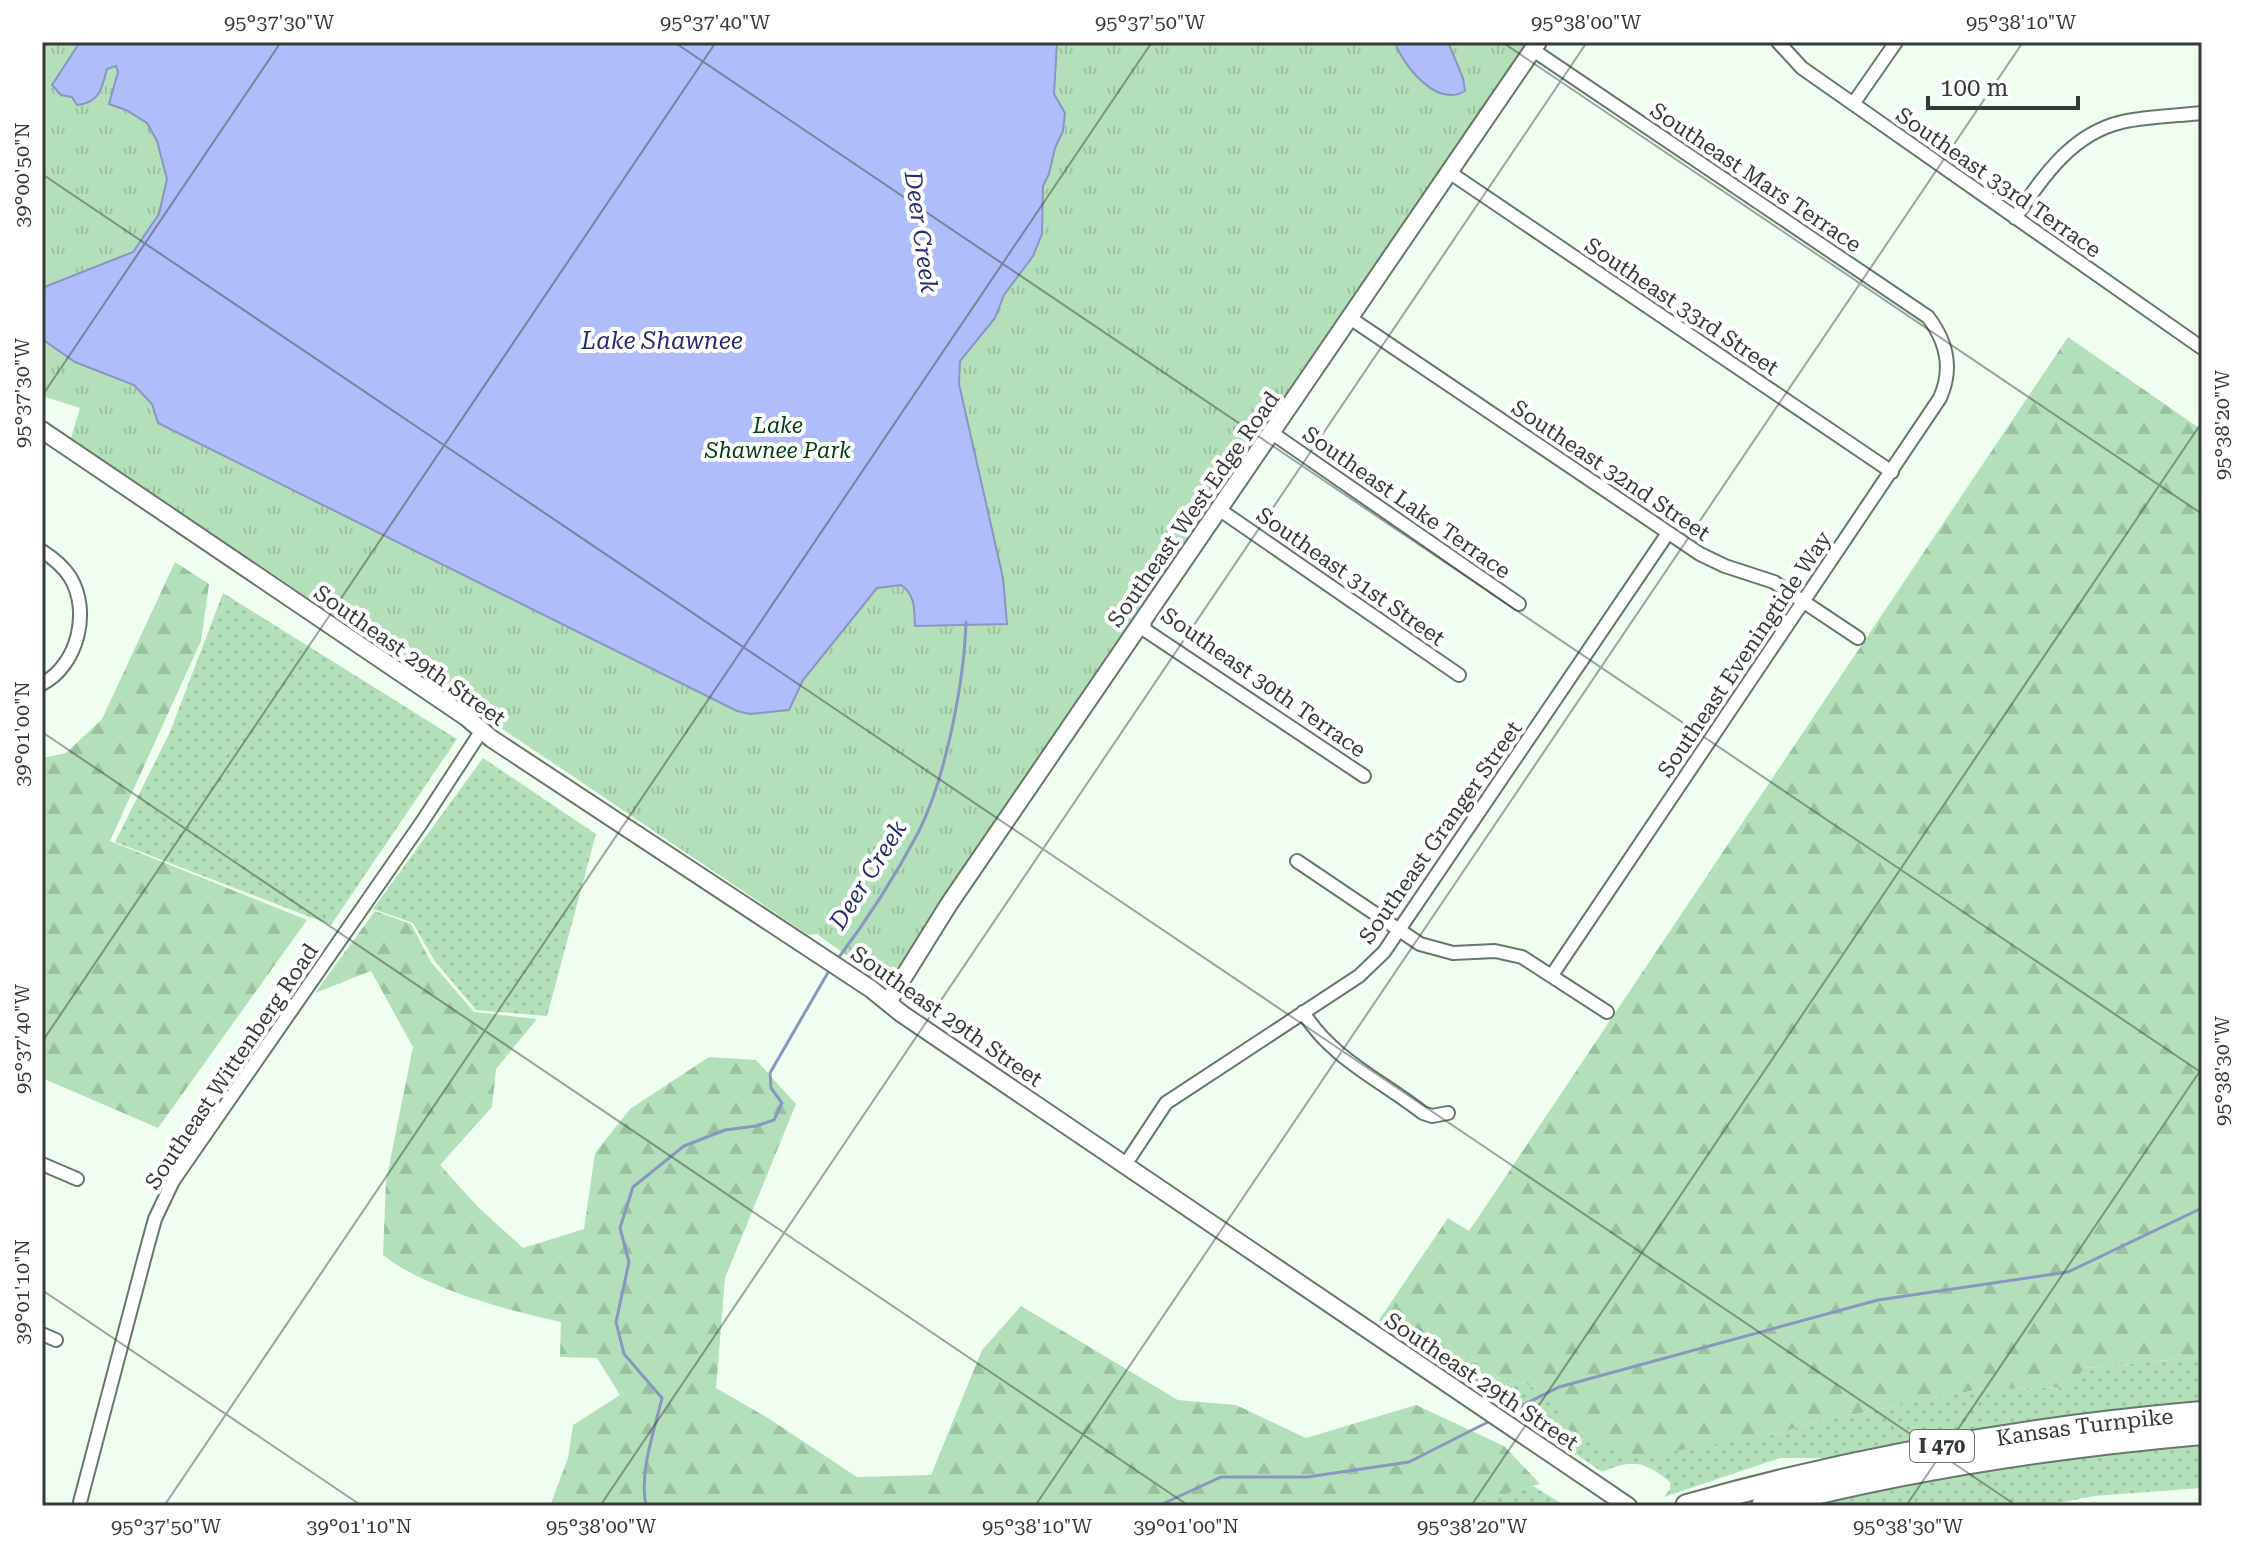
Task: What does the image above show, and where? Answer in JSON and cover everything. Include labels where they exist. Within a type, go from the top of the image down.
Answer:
[{"type":"highway","name":"Kansas Turnpike","points":[[1687,1506],[1785,1479],[1912,1451],[2112,1421],[2202,1413]]},
{"type":"highway","name":"Kansas Turnpike","points":[[1763,1506],[1889,1476],[1999,1457],[2202,1433]]},
{"type":"main road","name":"Southeast West Edge Road","points":[[888,1002],[949,904],[1535,46]]},
{"type":"main road","name":"Southeast 29th Street","points":[[42,430],[482,730],[857,980],[1628,1506]]},
{"type":"street","name":"Southeast 33rd Terrace","points":[[1778,42],[1802,68],[2015,218],[2200,341]]},
{"type":"street","points":[[1853,104],[1896,42]]},
{"type":"street","name":"Southeast Mars Terrace","points":[[1535,46],[1928,317],[1946,349]]},
{"type":"street","points":[[2015,218],[2052,165],[2093,133],[2124,122],[2202,113]]},
{"type":"street","name":"Southeast 33rd Street","points":[[1449,172],[1892,472]]},
{"type":"street","name":"Southeast 32nd Street","points":[[1350,318],[1710,560],[1774,582],[1858,638]]},
{"type":"street","name":"Southeast Eveningtide Way","points":[[1552,975],[1943,392],[1948,368],[1946,349]]},
{"type":"street","name":"Southeast Lake Terrace","points":[[1272,433],[1519,604]]},
{"type":"street","name":"Southeast 31st Street","points":[[1220,510],[1459,675]]},
{"type":"street","name":"Southeast Granger Street","points":[[1125,1165],[1166,1103],[1359,976],[1384,952],[1668,533]]},
{"type":"street","points":[[42,551],[62,567],[76,589],[80,614],[72,650],[50,680],[42,684]]},
{"type":"street","name":"Southeast 30th Terrace","points":[[1144,619],[1145,630],[1364,776]]},
{"type":"street","name":"Southeast Wittenberg Road","points":[[79,1506],[147,1248],[163,1200],[188,1157],[422,822],[482,730]]},
{"type":"street","points":[[1297,861],[1420,944],[1463,953],[1509,953],[1530,961],[1607,1012]]},
{"type":"street","points":[[1303,1012],[1318,1034],[1342,1058],[1423,1113],[1432,1116],[1448,1113]]},
{"type":"street","points":[[42,1164],[77,1179]]},
{"type":"street","points":[[42,1334],[56,1340]]},
{"type":"green space","name":"Lake Shawnee Park","points":[[42,42],[1532,42],[987,841],[897,968],[887,976],[875,979],[866,977],[865,969],[817,934],[808,935],[71,438],[80,408],[42,396]]},
{"type":"green space","points":[[2068,337],[2202,430],[2202,1357],[2085,1368],[2067,1387],[1975,1390],[1815,1422],[1773,1435],[1637,1457],[1594,1442],[1557,1423],[1562,1409],[1529,1385],[1484,1375],[1474,1358],[1414,1344],[1379,1320],[1448,1218],[1469,1231]]},
{"type":"green space","points":[[175,562],[209,584],[201,641],[110,841],[307,920],[158,1128],[42,1078],[42,758],[66,753],[102,719]]},
{"type":"green space","points":[[223,593],[457,739],[331,925],[115,842],[170,732]]},
{"type":"green space","points":[[483,758],[596,834],[547,1016],[476,1010],[434,960],[413,923],[373,909]]},
{"type":"green space","points":[[375,911],[411,924],[431,962],[474,1012],[537,1019],[496,1069],[492,1107],[440,1165],[478,1207],[523,1248],[584,1229],[595,1153],[630,1109],[709,1057],[756,1060],[796,1104],[725,1278],[716,1388],[857,1477],[931,1475],[982,1350],[1021,1306],[1178,1400],[1236,1405],[1306,1438],[1416,1405],[1504,1446],[1540,1484],[1463,1506],[550,1506],[568,1458],[573,1425],[620,1395],[597,1358],[560,1357],[561,1322],[517,1312],[444,1288],[400,1267],[383,1255],[386,1181],[413,1047],[371,971],[315,993]]},
{"type":"green space","points":[[1414,1344],[1474,1358],[1484,1375],[1529,1385],[1563,1409],[1558,1424],[1773,1435],[1815,1422],[1975,1390],[2066,1387],[2085,1368],[2202,1357],[2202,1401],[1952,1432],[1828,1458],[1780,1458],[1664,1497],[1670,1489],[1670,1482],[1653,1470],[1630,1464],[1602,1472]]},
{"type":"green space","points":[[2202,1442],[2202,1488],[2094,1496],[2043,1506],[1803,1506],[1951,1474]]},
{"type":"green space","points":[[1533,1486],[1566,1506],[1463,1506]]},
{"type":"water","name":"Lake Shawnee","points":[[80,42],[1057,42],[1054,94],[1065,113],[1063,131],[1043,186],[1042,234],[1033,256],[1004,295],[995,318],[960,361],[959,384],[1003,578],[1007,624],[915,626],[913,603],[906,589],[901,585],[877,588],[803,680],[789,710],[750,714],[737,711],[158,423],[152,404],[134,385],[75,362],[42,339],[42,288],[133,252],[159,214],[167,179],[157,141],[147,123],[109,104],[118,72],[116,66],[107,69],[98,94],[84,104],[77,105],[72,97],[61,95],[52,85]]},
{"type":"water","points":[[1395,42],[1448,42],[1465,91],[1454,95],[1443,94],[1422,82],[1405,62]]},
{"type":"waterway","name":"Deer Creek","points":[[837,960],[891,881],[929,809],[952,729],[962,672],[966,622]]},
{"type":"waterway","name":"Deer Creek","points":[[646,1506],[646,1466],[662,1398],[624,1354],[616,1322],[629,1262],[620,1228],[633,1187],[684,1146],[725,1130],[774,1120],[782,1103],[771,1088],[770,1073],[830,969]]},
{"type":"waterway","points":[[1503,1415],[1559,1387],[1878,1300],[2068,1272],[2202,1208]]},
{"type":"waterway","points":[[1158,1506],[1221,1477],[1307,1477],[1409,1462],[1492,1420]]}]
